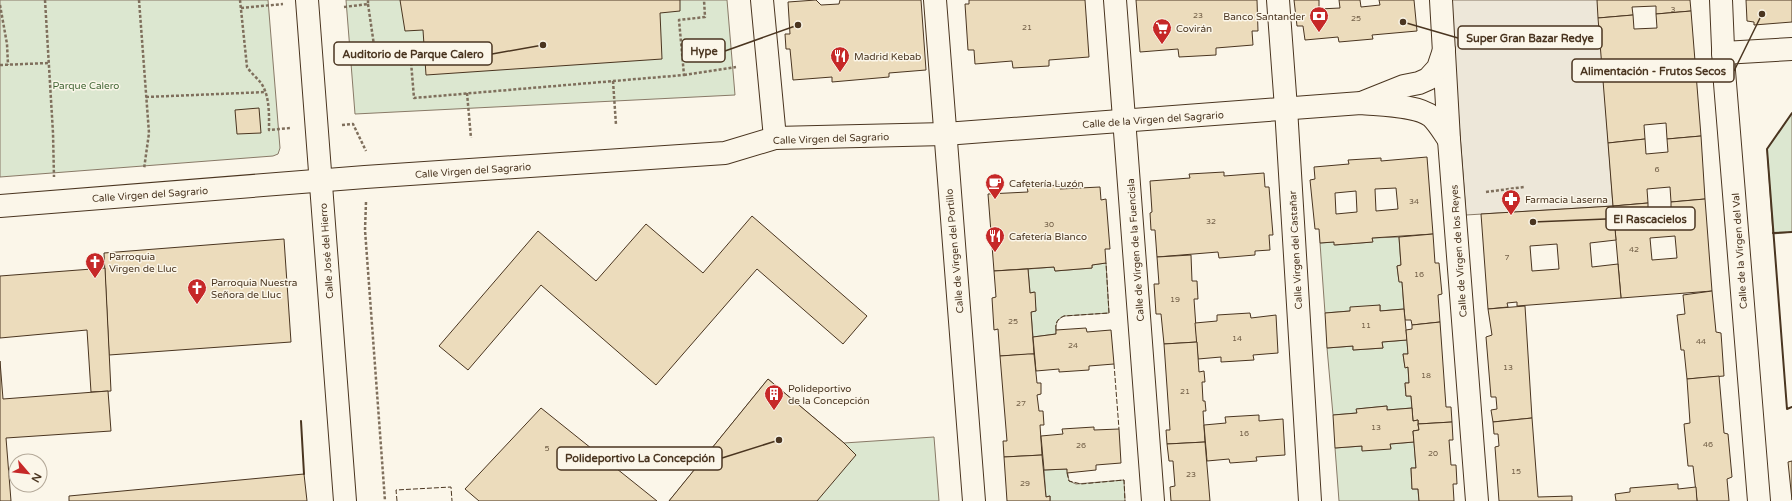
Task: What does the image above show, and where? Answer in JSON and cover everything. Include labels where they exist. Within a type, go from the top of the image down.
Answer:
[{"type":"street","points":[[762,0],[775,138]]},
{"type":"street","name":"Calle de Virgen del Portillo","points":[[935,0],[974,501]]},
{"type":"street","name":"Calle de Virgen de la Fuencisla","points":[[1115,0],[1153,501]]},
{"type":"street","name":"Calle Virgen del Castañar","points":[[1278,0],[1310,501]]},
{"type":"street","name":"Calle de Virgen de los Reyes","points":[[1441,0],[1449,140],[1477,501]]},
{"type":"street","name":"Calle de la Virgen del Val","points":[[1721,0],[1723,54],[1759,501]]},
{"type":"street","name":"Calle José del Hierro","points":[[307,1],[345,501]]},
{"type":"street","points":[[1723,54],[1792,49]]},
{"type":"street","name":"Calle de la Virgen del Sagrario","points":[[1361,103],[1404,86],[1419,83],[1428,79],[1438,68],[1444,50]]},
{"type":"street","name":"Calle de la Virgen del Sagrario","points":[[945,134],[1125,122],[1361,103],[1405,108],[1431,116],[1438,123],[1449,140]]},
{"type":"street","name":"Calle Virgen del Sagrario","points":[[0,206],[321,181],[725,153],[775,138],[945,134]]},
{"type":"path","points":[[45,0],[54,133],[52,202]]},
{"type":"path","points":[[139,0],[149,133],[142,195]]},
{"type":"path","points":[[240,0],[247,67],[253,76],[260,82],[266,92],[269,130]]},
{"type":"path","points":[[368,0],[375,52]]},
{"type":"path","points":[[684,75],[679,20],[705,16],[704,0]]},
{"type":"path","points":[[241,8],[307,1]]},
{"type":"path","points":[[344,7],[368,4]]},
{"type":"path","points":[[0,5],[7,44],[8,65]]},
{"type":"path","points":[[348,54],[410,50],[414,98],[684,75],[736,67]]},
{"type":"path","points":[[0,66],[49,63]]},
{"type":"path","points":[[613,81],[616,125]]},
{"type":"path","points":[[146,97],[266,92]]},
{"type":"path","points":[[467,93],[471,138]]},
{"type":"path","points":[[353,124],[366,149]]},
{"type":"path","points":[[1486,192],[1524,188]]},
{"type":"path","points":[[366,199],[365,230],[385,501]]},
{"type":"green space","name":"Parque Calero","points":[[0,0],[268,0],[280,148],[278,154],[273,156],[0,177]]},
{"type":"green space","points":[[346,0],[727,0],[735,95],[355,114]]},
{"type":"green space","points":[[1792,113],[1792,232],[1773,234],[1767,149]]},
{"type":"green space","points":[[1399,237],[1401,265],[1397,266],[1399,281],[1402,282],[1404,309],[1380,311],[1380,305],[1350,311],[1325,313],[1320,243],[1334,242],[1335,245],[1372,242],[1372,238]]},
{"type":"green space","points":[[1106,263],[1109,313],[1064,316],[1058,321],[1056,326],[1056,334],[1033,337],[1031,312],[1036,311],[1034,292],[1030,293],[1028,269],[1054,267],[1055,271],[1092,268],[1092,265]]},
{"type":"green space","points":[[1407,340],[1408,354],[1403,354],[1405,367],[1408,367],[1409,383],[1405,383],[1406,396],[1411,396],[1412,408],[1387,410],[1387,406],[1357,409],[1357,413],[1333,415],[1327,348],[1353,346],[1353,350],[1383,348],[1382,342]]},
{"type":"green space","name":"Polideportivo de la Concepción","points":[[768,379],[844,443],[934,437],[939,501],[669,501]]},
{"type":"green space","points":[[1414,442],[1416,468],[1411,468],[1412,489],[1418,489],[1419,501],[1339,501],[1335,448],[1362,446],[1362,450],[1391,448],[1390,444]]},
{"type":"green space","points":[[1067,469],[1069,481],[1076,484],[1124,480],[1125,501],[1050,501],[1050,496],[1046,497],[1044,470]]},
{"type":"shaded area","points":[[1450,0],[1598,0],[1613,206],[1466,215]]},
{"type":"building","points":[[400,0],[680,0],[680,11],[660,13],[662,59],[426,75],[423,30],[405,31]]},
{"type":"building","points":[[816,0],[821,5],[839,4],[840,0],[921,0],[926,70],[889,73],[889,77],[832,82],[832,77],[793,80],[790,49],[786,49],[785,34],[790,34],[788,2]]},
{"type":"building","points":[[969,0],[1085,0],[1089,57],[1049,60],[1049,66],[1013,68],[1012,61],[975,64],[974,50],[968,50],[965,4],[969,4]]},
{"type":"building","points":[[1136,0],[1257,0],[1258,31],[1252,31],[1253,45],[1216,48],[1216,55],[1179,57],[1178,49],[1140,52]]},
{"type":"building","points":[[1294,0],[1319,0],[1319,9],[1340,8],[1339,0],[1360,0],[1361,7],[1380,5],[1379,0],[1414,0],[1417,31],[1372,35],[1373,39],[1339,42],[1338,37],[1305,40],[1303,26],[1297,26]]},
{"type":"building","points":[[1597,0],[1690,0],[1691,11],[1656,14],[1656,6],[1632,7],[1633,15],[1598,18]]},
{"type":"building","points":[[1746,0],[1792,0],[1792,22],[1754,25],[1754,22],[1747,21]]},
{"type":"building","points":[[1691,11],[1701,136],[1667,139],[1666,123],[1644,125],[1645,139],[1608,143],[1598,18],[1633,15],[1634,29],[1657,28],[1656,14]]},
{"type":"building","points":[[259,108],[261,133],[237,134],[235,110]]},
{"type":"building","points":[[1701,136],[1705,199],[1671,202],[1670,187],[1647,189],[1648,203],[1613,206],[1608,143],[1645,139],[1646,154],[1668,152],[1667,139]]},
{"type":"building","points":[[1427,157],[1433,234],[1372,238],[1373,242],[1334,245],[1334,242],[1320,243],[1319,229],[1315,229],[1310,180],[1315,179],[1314,167],[1349,164],[1348,160],[1381,158],[1381,161]],"holes":[[[1396,188],[1398,209],[1376,211],[1375,189]],[[1356,191],[1357,212],[1336,214],[1335,193]]]},
{"type":"building","points":[[1224,172],[1224,176],[1264,173],[1265,187],[1269,187],[1273,235],[1269,235],[1270,250],[1255,251],[1255,255],[1219,258],[1218,252],[1157,257],[1155,230],[1151,230],[1150,213],[1152,212],[1150,181],[1190,178],[1189,174]]},
{"type":"building","points":[[1060,185],[1060,189],[1100,187],[1101,200],[1106,199],[1110,249],[1105,249],[1106,263],[1092,265],[1092,268],[1055,271],[1054,267],[994,271],[988,194],[1028,192],[1027,187]]},
{"type":"building","points":[[1705,199],[1712,291],[1621,298],[1613,206],[1648,203],[1648,213],[1671,211],[1671,202]],"holes":[[[1675,236],[1677,258],[1652,260],[1650,238]]]},
{"type":"building","points":[[1613,206],[1616,240],[1590,243],[1592,267],[1618,264],[1621,298],[1517,306],[1517,302],[1507,303],[1508,307],[1488,309],[1481,214]],"holes":[[[1557,244],[1559,269],[1532,271],[1530,246]]]},
{"type":"building","points":[[752,216],[867,316],[843,344],[757,269],[656,385],[541,285],[468,370],[439,346],[538,231],[596,281],[646,224],[703,273]]},
{"type":"building","points":[[1433,234],[1435,263],[1439,263],[1442,294],[1438,295],[1440,322],[1412,325],[1411,320],[1405,320],[1402,282],[1399,282],[1397,266],[1401,265],[1399,237]]},
{"type":"building","name":"Parroquia Nuestra Señora de Lluc","points":[[284,239],[291,342],[109,355],[104,253]]},
{"type":"building","points":[[1191,255],[1192,281],[1197,281],[1198,299],[1194,299],[1197,342],[1164,344],[1161,314],[1156,314],[1154,284],[1159,284],[1157,257]]},
{"type":"building","points":[[105,268],[111,391],[91,392],[87,330],[0,338],[0,276]]},
{"type":"building","points":[[1028,269],[1030,293],[1035,292],[1036,311],[1031,312],[1034,354],[1000,356],[998,329],[994,330],[992,298],[996,297],[994,271]]},
{"type":"building","points":[[1712,291],[1716,332],[1721,333],[1724,376],[1687,379],[1684,350],[1681,350],[1677,315],[1685,314],[1683,295]]},
{"type":"building","points":[[1380,305],[1380,311],[1404,309],[1407,340],[1382,342],[1383,348],[1353,350],[1353,346],[1327,348],[1325,313],[1350,311],[1350,307]]},
{"type":"building","points":[[1525,306],[1532,418],[1493,422],[1491,410],[1497,409],[1496,397],[1491,397],[1486,337],[1492,335],[1488,309]]},
{"type":"building","points":[[1250,313],[1251,318],[1276,315],[1278,353],[1253,355],[1254,360],[1221,362],[1221,357],[1198,359],[1195,323],[1217,321],[1217,315]]},
{"type":"building","points":[[1440,322],[1446,407],[1451,407],[1452,422],[1418,424],[1418,420],[1413,421],[1411,396],[1406,396],[1405,383],[1409,383],[1408,367],[1405,368],[1403,354],[1408,354],[1406,330],[1412,329],[1412,325]]},
{"type":"building","points":[[1086,328],[1087,332],[1111,330],[1114,364],[1089,366],[1089,370],[1059,372],[1059,369],[1036,371],[1033,337],[1056,334],[1056,330]]},
{"type":"building","points":[[1197,342],[1199,372],[1204,371],[1205,382],[1202,382],[1203,401],[1205,401],[1206,411],[1203,411],[1205,442],[1167,444],[1166,430],[1170,430],[1164,344]]},
{"type":"building","points":[[1034,354],[1037,383],[1041,383],[1041,394],[1037,395],[1039,411],[1043,411],[1044,425],[1040,425],[1042,455],[1004,457],[1003,441],[1007,441],[1000,356]]},
{"type":"building","points":[[0,361],[3,399],[108,391],[111,431],[6,438],[8,493],[10,493],[11,501],[0,501]]},
{"type":"building","points":[[1719,376],[1724,433],[1728,434],[1732,477],[1727,479],[1729,501],[1697,501],[1693,466],[1688,466],[1684,424],[1690,423],[1687,379]]},
{"type":"building","name":"Polideportivo de la Concepción","points":[[768,379],[844,443],[856,455],[817,501],[669,501]]},
{"type":"building","points":[[1387,406],[1387,410],[1412,408],[1413,421],[1418,420],[1419,430],[1413,431],[1414,442],[1390,444],[1391,449],[1362,451],[1362,446],[1335,448],[1333,415],[1357,413],[1356,409]]},
{"type":"building","points":[[541,408],[657,501],[479,501],[465,489]]},
{"type":"building","points":[[1259,415],[1259,421],[1283,419],[1285,455],[1256,457],[1257,461],[1230,463],[1229,459],[1207,461],[1204,425],[1226,423],[1225,417]]},
{"type":"building","points":[[1532,418],[1538,497],[1572,496],[1572,501],[1499,501],[1495,447],[1499,446],[1498,434],[1494,434],[1493,422]]},
{"type":"building","points":[[1452,422],[1453,440],[1449,440],[1451,465],[1456,465],[1457,484],[1453,484],[1454,501],[1419,501],[1418,489],[1412,489],[1411,468],[1416,468],[1413,431],[1419,430],[1418,424]]},
{"type":"building","points":[[1094,427],[1094,430],[1119,429],[1121,463],[1096,465],[1096,470],[1067,473],[1067,469],[1044,470],[1041,436],[1063,434],[1062,429]]},
{"type":"building","points":[[1205,442],[1210,501],[1171,501],[1170,487],[1175,486],[1173,461],[1169,461],[1167,444]]},
{"type":"building","points":[[1042,455],[1046,497],[1050,496],[1050,501],[1007,501],[1004,457]]},
{"type":"building","points":[[1792,461],[1792,500],[1788,462]]},
{"type":"building","points":[[304,474],[307,501],[69,501],[69,496]]},
{"type":"building","points":[[1678,484],[1678,489],[1696,487],[1697,501],[1616,501],[1615,494],[1630,492],[1630,488]]},
{"type":"fence","points":[[1056,330],[1057,322],[1064,316],[1109,313],[1106,263]]},
{"type":"fence","points":[[1114,364],[1119,429]]},
{"type":"fence","points":[[1067,473],[1069,481],[1081,484],[1124,480],[1125,501]]},
{"type":"fence","points":[[397,501],[396,490],[451,487],[452,501]]},
{"type":"wall","points":[[1792,113],[1767,149],[1787,409],[1792,407]]},
{"type":"wall","points":[[1773,233],[1792,232]]},
{"type":"wall","points":[[301,421],[304,474]]},
{"type":"place","name":"Alimentación - Frutos Secos","points":[[1762,14]]},
{"type":"place","name":"Super Gran Bazar Redye","points":[[1403,22]]},
{"type":"place","name":"Hype","points":[[798,25]]},
{"type":"place","name":"Banco Santander","points":[[1319,33]]},
{"type":"place","name":"Auditorio de Parque Calero","points":[[543,45]]},
{"type":"place","name":"Covirán","points":[[1162,45]]},
{"type":"place","name":"Madrid Kebab","points":[[840,73]]},
{"type":"place","name":"Cafetería Luzón","points":[[995,200]]},
{"type":"place","name":"Farmacia Laserna","points":[[1511,216]]},
{"type":"place","name":"El Rascacielos","points":[[1533,222]]},
{"type":"place","name":"Cafetería Blanco","points":[[995,253]]},
{"type":"place","name":"Parroquia Virgen de Lluc","points":[[95,279]]},
{"type":"place","name":"Parroquia Nuestra Señora de Lluc","points":[[197,305]]},
{"type":"place","name":"Polideportivo de la Concepción","points":[[774,411]]},
{"type":"place","name":"Polideportivo La Concepción","points":[[779,440]]}]
